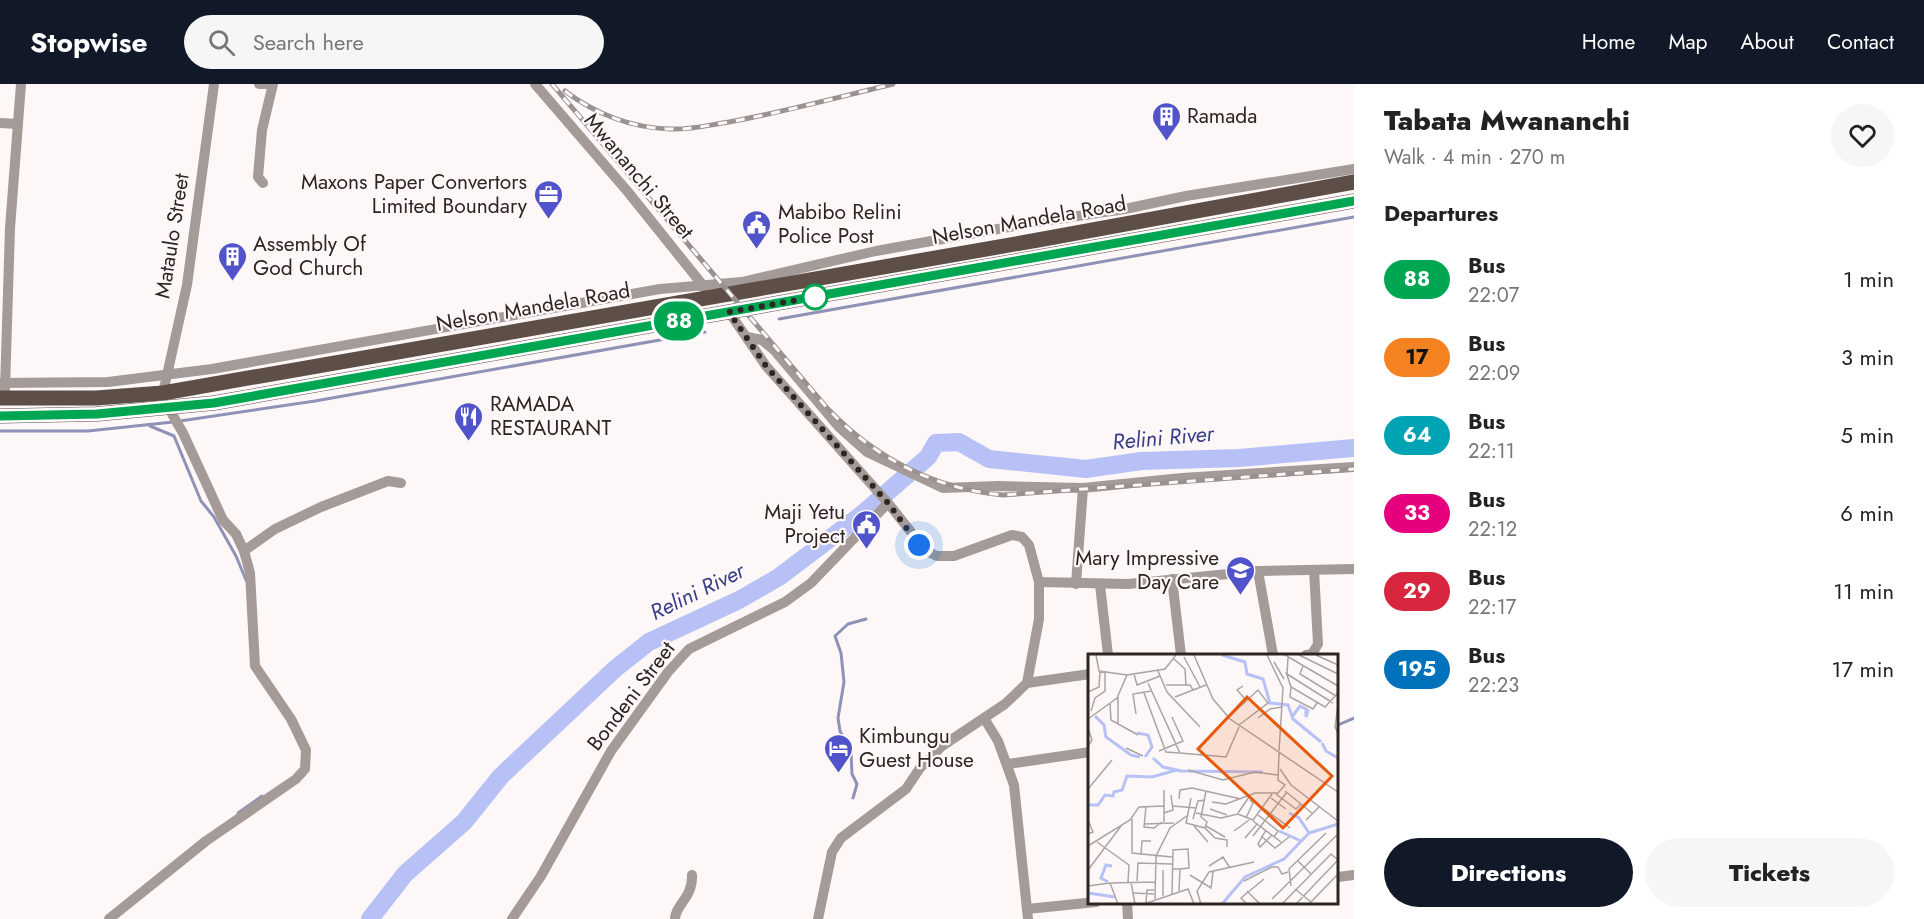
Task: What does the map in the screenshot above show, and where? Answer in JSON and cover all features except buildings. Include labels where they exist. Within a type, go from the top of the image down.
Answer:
[{"type":"main road","name":"Nelson Mandela Road","points":[[0,416],[97,414],[705,290],[1026,242],[1354,182]]},
{"type":"main road","name":"Nelson Mandela Road","points":[[3,391],[96,398],[165,400],[294,389],[1354,201]]},
{"type":"street","points":[[21,84],[10,228],[3,391],[166,375],[705,290],[876,251],[1047,220],[1125,209],[1186,195],[1354,169]]},
{"type":"street","name":"Mataulo Street","points":[[165,400],[166,375],[187,285],[214,84]]},
{"type":"street","points":[[259,84],[267,84]]},
{"type":"street","points":[[263,183],[258,177],[262,130],[273,84]]},
{"type":"street","name":"Mwananchi Street","points":[[536,84],[705,290]]},
{"type":"street","points":[[0,123],[18,124]]},
{"type":"street","points":[[729,312],[766,366],[886,501],[919,545],[937,556],[954,556],[1012,534],[1022,537],[1029,545],[1039,582],[1039,619],[1027,683],[1018,694],[942,746],[920,768],[906,789],[841,838],[832,852],[818,919]]},
{"type":"street","points":[[747,337],[762,340],[775,351],[839,427],[867,452],[926,483],[944,488],[998,486],[1083,488],[1182,478],[1354,467]]},
{"type":"street","points":[[109,919],[206,841],[297,779],[305,769],[306,750],[302,738],[255,666],[250,573],[244,550],[236,534],[223,520],[192,451],[165,400]]},
{"type":"street","points":[[244,550],[275,528],[321,507],[388,481],[401,483]]},
{"type":"street","points":[[1076,584],[1083,488]]},
{"type":"street","name":"Bondeni Street","points":[[512,919],[541,876],[611,751],[668,672],[689,649],[785,602],[811,583],[886,501]]},
{"type":"street","points":[[1039,582],[1100,585],[1258,571],[1354,569]]},
{"type":"street","points":[[1310,653],[1318,644],[1314,570]]},
{"type":"street","points":[[1258,571],[1273,654]]},
{"type":"street","points":[[1172,579],[1180,627],[1181,654]]},
{"type":"street","points":[[1100,585],[1108,654]]},
{"type":"street","points":[[1027,683],[1088,674]]},
{"type":"street","points":[[984,718],[1008,764],[1014,785],[1027,914],[1090,904]]},
{"type":"street","points":[[1008,764],[1088,752]]},
{"type":"street","points":[[1339,877],[1354,874]]},
{"type":"street","points":[[675,919],[676,910],[692,886],[692,875]]},
{"type":"street","points":[[1127,904],[1128,919]]},
{"type":"waterway","points":[[779,319],[1354,217]]},
{"type":"waterway","points":[[180,421],[315,401],[705,332]]},
{"type":"waterway","points":[[0,431],[88,431],[173,422]]},
{"type":"waterway","points":[[150,426],[174,436],[201,501],[214,517],[236,556],[246,580]]},
{"type":"waterway","name":"Relini River","points":[[370,919],[405,874],[464,822],[501,776],[616,668],[649,642],[739,600],[779,577],[861,515],[928,457],[936,443],[959,442],[989,459],[1086,469],[1141,461],[1239,458],[1354,448]]},
{"type":"waterway","points":[[853,798],[857,784],[852,774],[851,753],[840,731],[838,718],[844,682],[841,653],[835,636],[848,624],[866,619]]},
{"type":"waterway","points":[[1339,725],[1354,718]]},
{"type":"waterway","points":[[238,813],[262,796]]},
{"type":"railway","points":[[552,84],[828,409],[866,442],[908,468],[954,486],[1003,495],[1354,469]]},
{"type":"railway","points":[[565,91],[601,113],[628,123],[677,129],[750,118],[893,84]]},
{"type":"bus line","name":"88","points":[[0,416],[97,414],[214,403],[1354,201]]},
{"type":"place","name":"Ramada","points":[[1166,142]]},
{"type":"place","name":"Maxons Paper Convertors Limited Boundary","points":[[548,220]]},
{"type":"place","name":"Mabibo Relini Police Post","points":[[757,250]]},
{"type":"place","name":"Assembly Of God Church","points":[[232,282]]},
{"type":"place","name":"RAMADA RESTAURANT","points":[[469,442]]},
{"type":"place","name":"Maji Yetu Project","points":[[866,550]]},
{"type":"place","name":"Mary Impressive Day Care","points":[[1240,596]]},
{"type":"place","name":"Kimbungu Guest House","points":[[838,774]]},
{"type":"route","points":[[815,297],[729,312],[766,366],[888,503],[919,545]]}]
